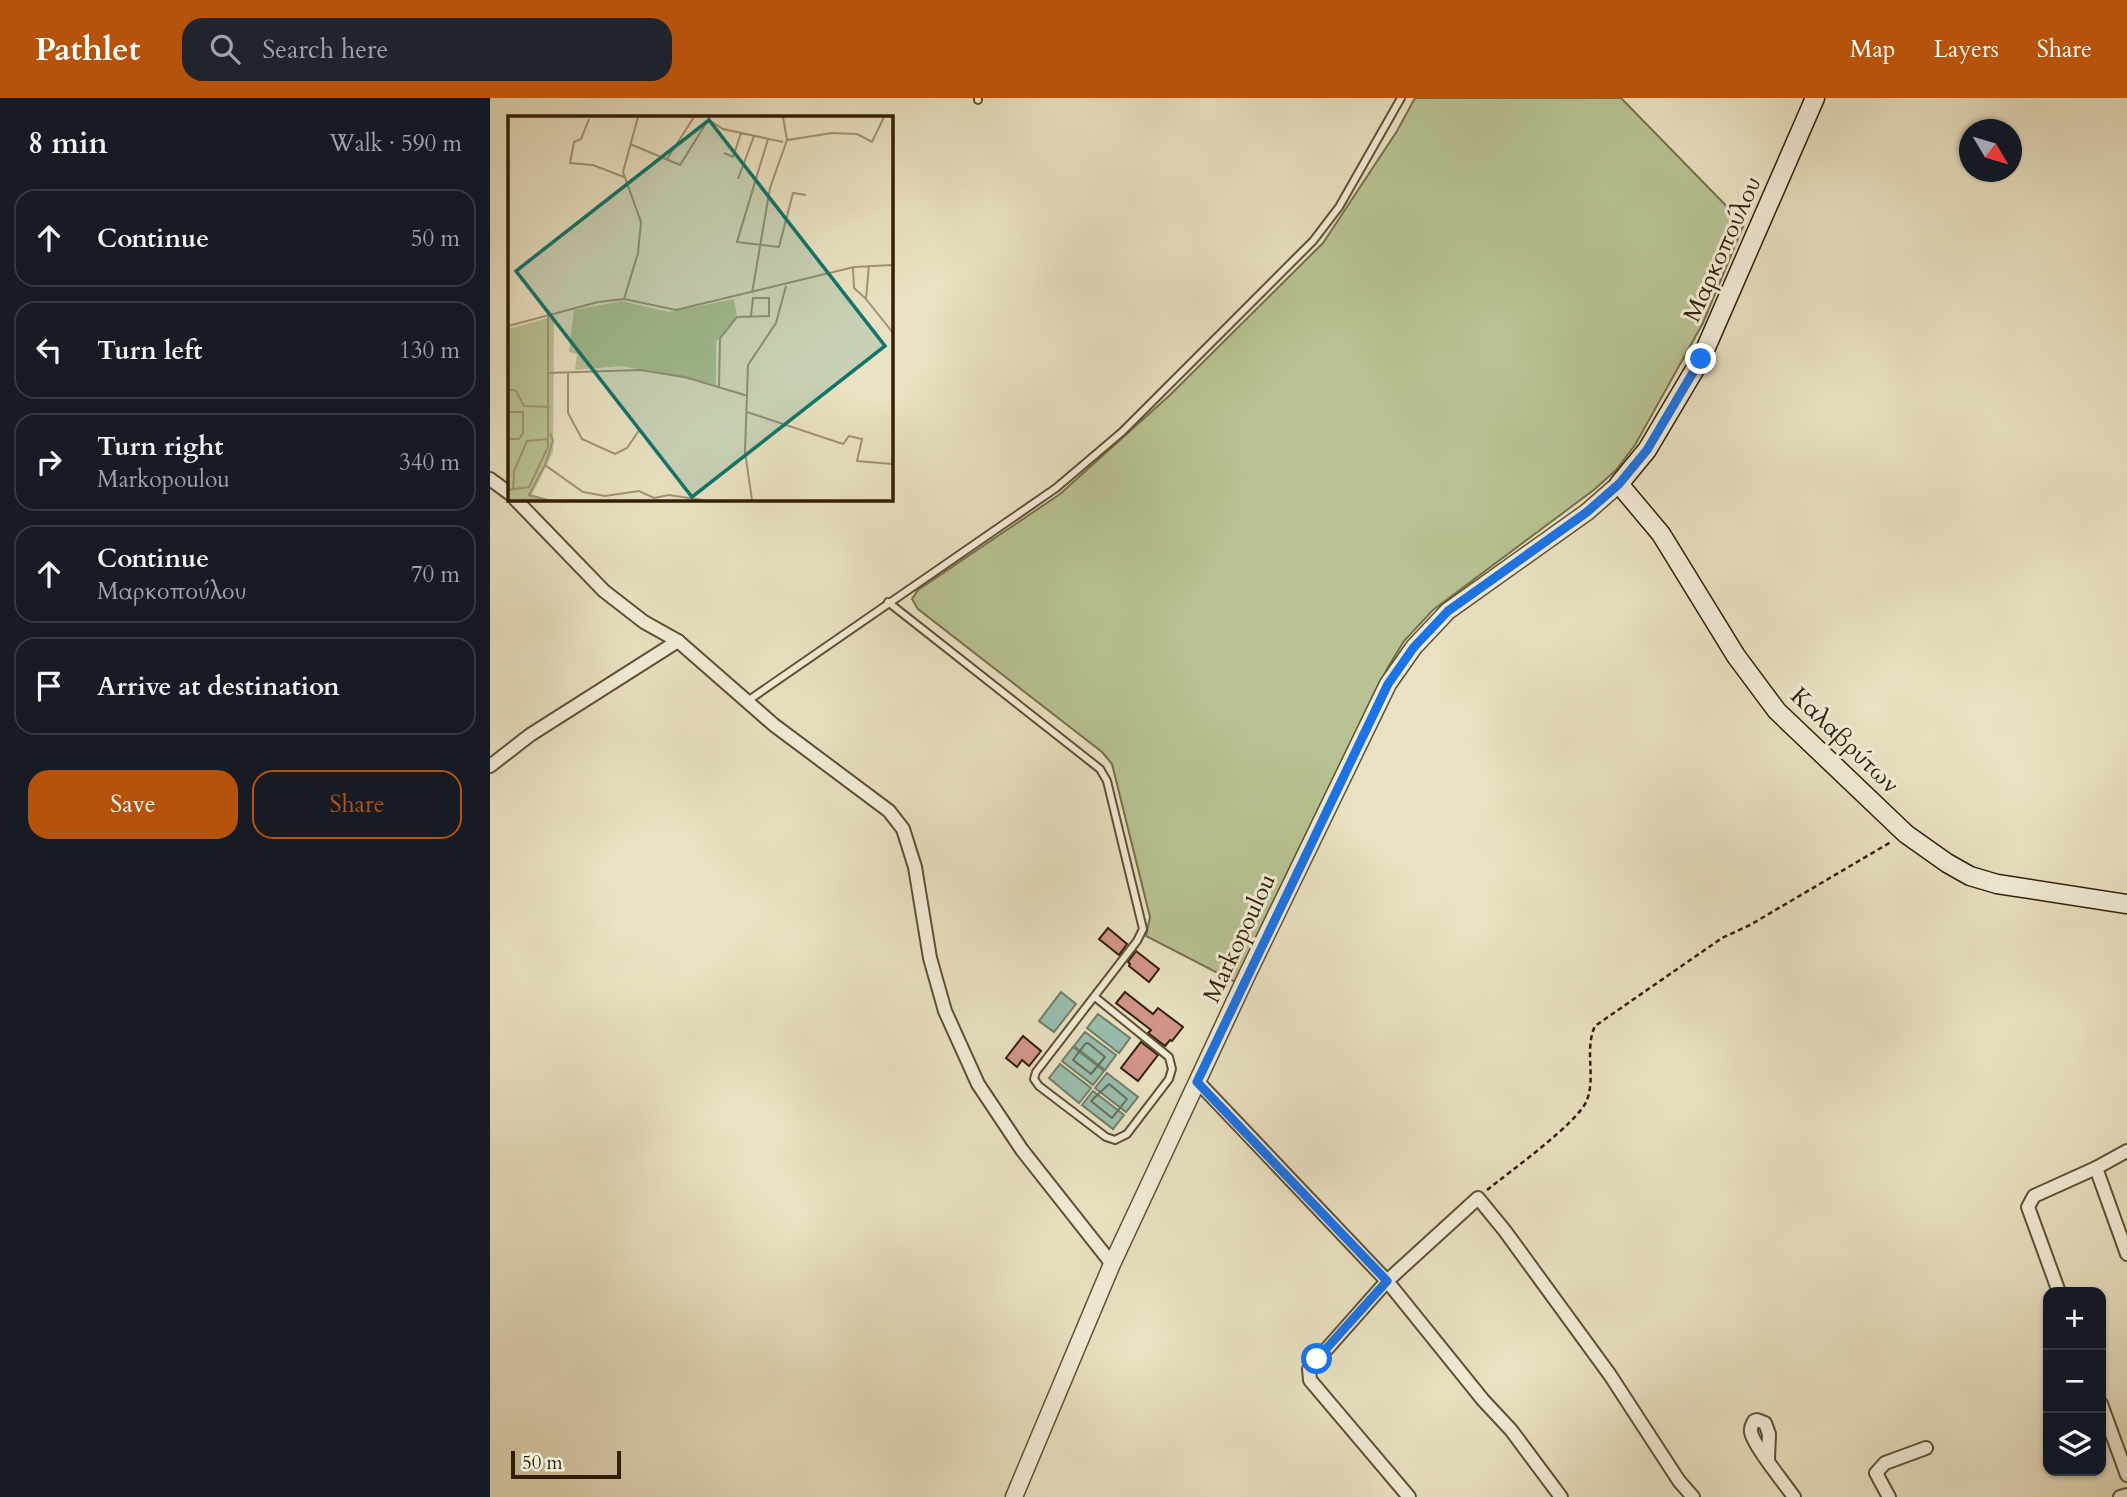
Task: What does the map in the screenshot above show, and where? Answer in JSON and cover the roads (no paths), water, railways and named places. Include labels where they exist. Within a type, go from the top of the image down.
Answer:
[{"type":"main road","name":"Μαρκοπούλου","points":[[1619,484],[1647,450],[1701,359],[1815,98]]},
{"type":"main road","name":"Καλαβρύτων","points":[[1619,484],[1661,534],[1736,656],[1777,711],[1906,834],[1970,876],[1997,884],[2127,904]]},
{"type":"street","points":[[490,479],[508,492]]},
{"type":"street","name":"Markopoulou","points":[[1014,1497],[1112,1265],[1312,838],[1388,684],[1414,647],[1448,611],[1587,512],[1619,484]]},
{"type":"street","points":[[516,500],[604,591],[644,622],[678,641],[746,702],[889,811],[903,829],[915,867],[930,958],[946,1011],[978,1084],[1022,1150],[1112,1265]]},
{"type":"street","points":[[490,766],[530,734],[678,641]]},
{"type":"street","points":[[1197,1082],[1387,1281],[1483,1400],[1511,1430],[1561,1497]]},
{"type":"street","points":[[2057,1287],[2028,1207],[2034,1196],[2127,1151]]},
{"type":"street","points":[[2096,1168],[2127,1254]]},
{"type":"street","points":[[1409,1497],[1310,1380],[1308,1369],[1387,1281],[1478,1198],[1610,1375],[1679,1481],[1693,1497]]},
{"type":"street","points":[[2104,1413],[2127,1475]]},
{"type":"street","points":[[1889,1497],[1876,1473],[1885,1463],[1926,1448]]},
{"type":"street","points":[[1768,1459],[1794,1497]]},
{"type":"street","points":[[2120,1497],[2127,1495]]},
{"type":"lane","points":[[746,702],[1056,488],[1132,423],[1312,240],[1339,207],[1401,98]]},
{"type":"lane","points":[[888,602],[1100,769],[1107,781],[1143,929],[1138,941],[1036,1072],[1034,1079],[1039,1086],[1106,1137],[1115,1140],[1127,1134],[1169,1079],[1172,1069],[1169,1057],[1095,997]]},
{"type":"water","points":[[1061,992],[1076,1004],[1054,1032],[1039,1021]]},
{"type":"water","points":[[1098,1014],[1130,1038],[1119,1053],[1087,1028]]},
{"type":"water","points":[[1085,1032],[1116,1055],[1105,1070],[1074,1046]]},
{"type":"water","points":[[1073,1047],[1104,1071],[1093,1085],[1062,1061]]},
{"type":"water","points":[[1060,1064],[1091,1088],[1079,1103],[1049,1078]]},
{"type":"water","points":[[1107,1073],[1138,1097],[1126,1112],[1095,1088]]},
{"type":"water","points":[[1093,1091],[1124,1115],[1113,1129],[1082,1105]]}]
